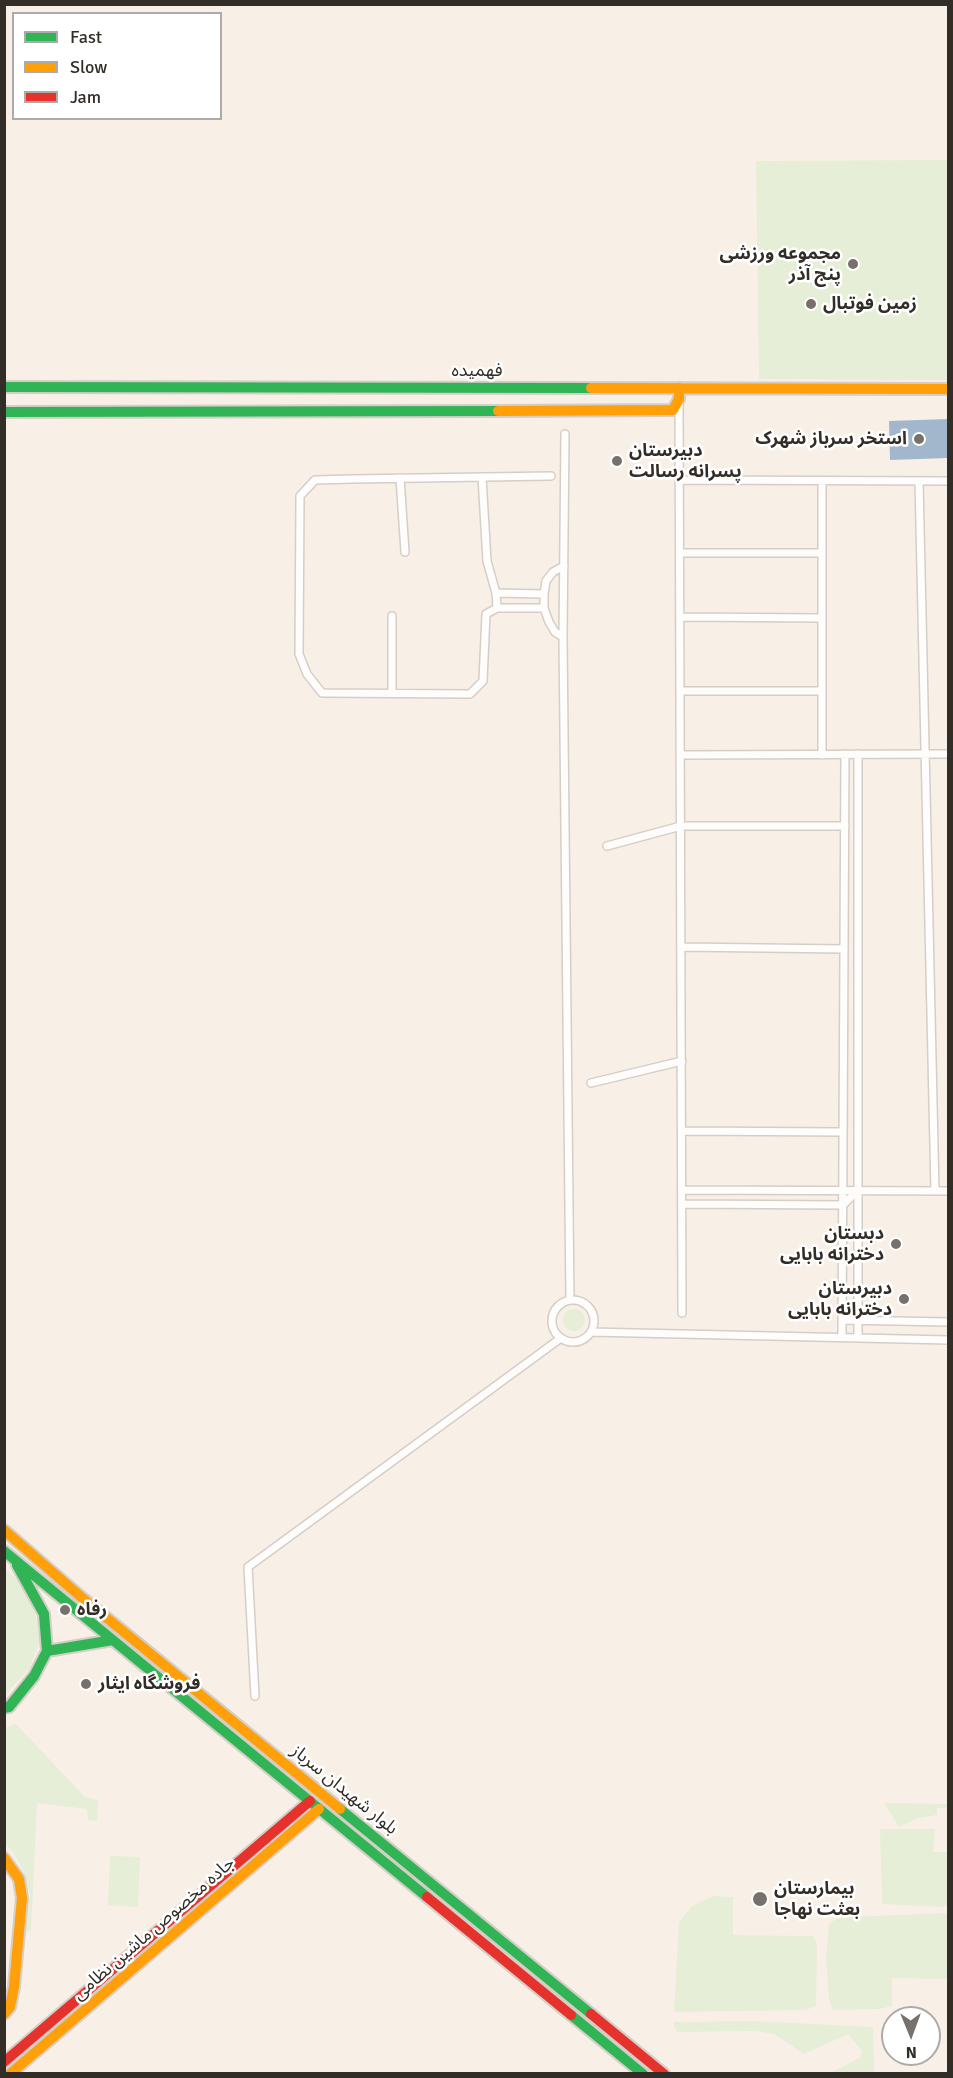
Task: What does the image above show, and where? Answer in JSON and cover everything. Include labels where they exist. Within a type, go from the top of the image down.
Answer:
[{"type":"main road","name":"فهمیده","points":[[4,387],[679,394],[948,389]]},
{"type":"main road","name":"فهمیده","points":[[4,411],[673,410],[679,394]]},
{"type":"main road","name":"بلوار شهیدان سرباز","points":[[4,1530],[80,1596],[664,2073]]},
{"type":"main road","name":"بلوار شهیدان سرباز","points":[[8,1554],[643,2073]]},
{"type":"main road","points":[[4,1719],[7,1707],[34,1676],[47,1651],[44,1614],[38,1597],[8,1554]]},
{"type":"main road","points":[[47,1651],[113,1640]]},
{"type":"main road","points":[[4,2062],[310,1801]]},
{"type":"main road","name":"جاده مخصوص ماشین نظامی","points":[[10,2073],[320,1809]]},
{"type":"main road","points":[[4,1858],[19,1879],[22,1898],[14,1987],[10,2007],[4,2014]]},
{"type":"street","points":[[679,394],[682,1313]]},
{"type":"street","points":[[565,434],[563,638],[570,1300]]},
{"type":"street","points":[[544,608],[497,608],[486,614],[483,681],[470,694],[322,693],[307,674],[298,654],[300,496],[315,480],[551,476]]},
{"type":"street","points":[[482,477],[486,561],[496,593],[497,608]]},
{"type":"street","points":[[400,478],[405,552]]},
{"type":"street","points":[[680,480],[948,481]]},
{"type":"street","points":[[822,481],[822,755]]},
{"type":"street","points":[[919,481],[935,1191]]},
{"type":"street","points":[[680,553],[822,553]]},
{"type":"street","points":[[563,638],[555,632],[544,608],[544,594],[546,581],[552,572],[564,566]]},
{"type":"street","points":[[496,593],[544,594]]},
{"type":"street","points":[[392,616],[392,693]]},
{"type":"street","points":[[680,617],[822,618]]},
{"type":"street","points":[[680,691],[822,691]]},
{"type":"street","points":[[842,1336],[845,754]]},
{"type":"street","points":[[858,754],[858,1337]]},
{"type":"street","points":[[681,755],[948,754]]},
{"type":"street","points":[[607,846],[681,826],[845,826]]},
{"type":"street","points":[[681,947],[844,949]]},
{"type":"street","points":[[591,1083],[682,1061]]},
{"type":"street","points":[[682,1131],[843,1131]]},
{"type":"street","points":[[682,1190],[948,1191]]},
{"type":"street","points":[[682,1204],[843,1205],[858,1191]]},
{"type":"street","points":[[570,1300],[577,1300],[589,1306],[595,1319],[591,1332],[587,1338],[574,1342],[561,1338],[556,1333],[552,1319],[558,1306],[570,1300]]},
{"type":"street","points":[[842,1320],[948,1322]]},
{"type":"street","points":[[591,1332],[948,1340]]},
{"type":"street","points":[[255,1696],[249,1567],[561,1338]]},
{"type":"green space","name":"مجموعه ورزشی پنج آذر","points":[[948,160],[948,380],[759,379],[756,161]]},
{"type":"green space","points":[[574,1309],[582,1312],[585,1320],[582,1328],[574,1331],[566,1328],[563,1320],[566,1312]]},
{"type":"green space","points":[[4,1567],[21,1584],[32,1605],[38,1623],[39,1644],[29,1669],[6,1694]]},
{"type":"green space","points":[[15,1723],[85,1797],[98,1800],[97,1821],[88,1820],[87,1809],[37,1803],[31,1931],[26,1932],[30,1894],[23,1870],[13,1852],[5,1844],[5,1728]]},
{"type":"green space","points":[[884,1803],[948,1804],[948,1808],[937,1808],[937,1815],[918,1818],[899,1827]]},
{"type":"green space","points":[[880,1829],[935,1829],[933,1852],[948,1852],[948,1904],[942,1907],[882,1904]]},
{"type":"green space","points":[[110,1856],[140,1857],[138,1907],[108,1905]]},
{"type":"green space","points":[[713,1896],[733,1897],[733,1935],[813,1936],[817,1944],[816,2006],[806,2010],[674,2012],[679,1922],[692,1906]]},
{"type":"green space","points":[[948,1913],[948,1979],[892,1978],[892,2006],[881,2006],[880,2009],[833,2010],[829,2000],[826,1957],[829,1924],[837,1918]]},
{"type":"green space","points":[[753,2021],[873,2027],[874,2073],[830,2073],[860,2058],[862,2051],[848,2034],[804,2054],[774,2034],[755,2031],[677,2032],[673,2022]]},
{"type":"water","name":"استخر سرباز شهرک","points":[[948,419],[948,458],[890,460],[889,421]]},
{"type":"traffic: fast","points":[[4,387],[591,388]]},
{"type":"traffic: fast","points":[[4,412],[498,411]]},
{"type":"traffic: fast","points":[[4,1551],[427,1897]]},
{"type":"traffic: fast","points":[[4,1708],[9,1707],[34,1676],[47,1651],[44,1614],[17,1565]]},
{"type":"traffic: fast","points":[[47,1651],[113,1640]]},
{"type":"traffic: fast","points":[[340,1809],[591,2014]]},
{"type":"traffic: fast","points":[[571,2015],[643,2074]]},
{"type":"traffic: slow","points":[[591,388],[948,389]]},
{"type":"traffic: slow","points":[[498,411],[673,410],[679,399],[679,388]]},
{"type":"traffic: slow","points":[[4,1530],[80,1596],[340,1809]]},
{"type":"traffic: slow","points":[[10,2074],[319,1809]]},
{"type":"traffic: slow","points":[[4,1858],[19,1879],[22,1898],[14,1987],[10,2007],[4,2014]]},
{"type":"traffic: jam","points":[[4,2062],[310,1801]]},
{"type":"traffic: jam","points":[[427,1897],[571,2015]]},
{"type":"traffic: jam","points":[[591,2014],[664,2074]]},
{"type":"place","name":"مجموعه ورزشی پنج آذر","points":[[853,264]]},
{"type":"place","name":"زمین فوتبال","points":[[811,304]]},
{"type":"place","name":"استخر سرباز شهرک","points":[[919,439]]},
{"type":"place","name":"دبیرستان پسرانه رسالت","points":[[617,461]]},
{"type":"place","name":"دبستان دخترانه بابایی","points":[[896,1244]]},
{"type":"place","name":"دبیرستان دخترانه بابایی","points":[[904,1299]]},
{"type":"place","name":"رفاه","points":[[65,1610]]},
{"type":"place","name":"فروشگاه ایثار","points":[[86,1684]]},
{"type":"place","name":"بیمارستان بعثت نهاجا","points":[[760,1899]]}]
